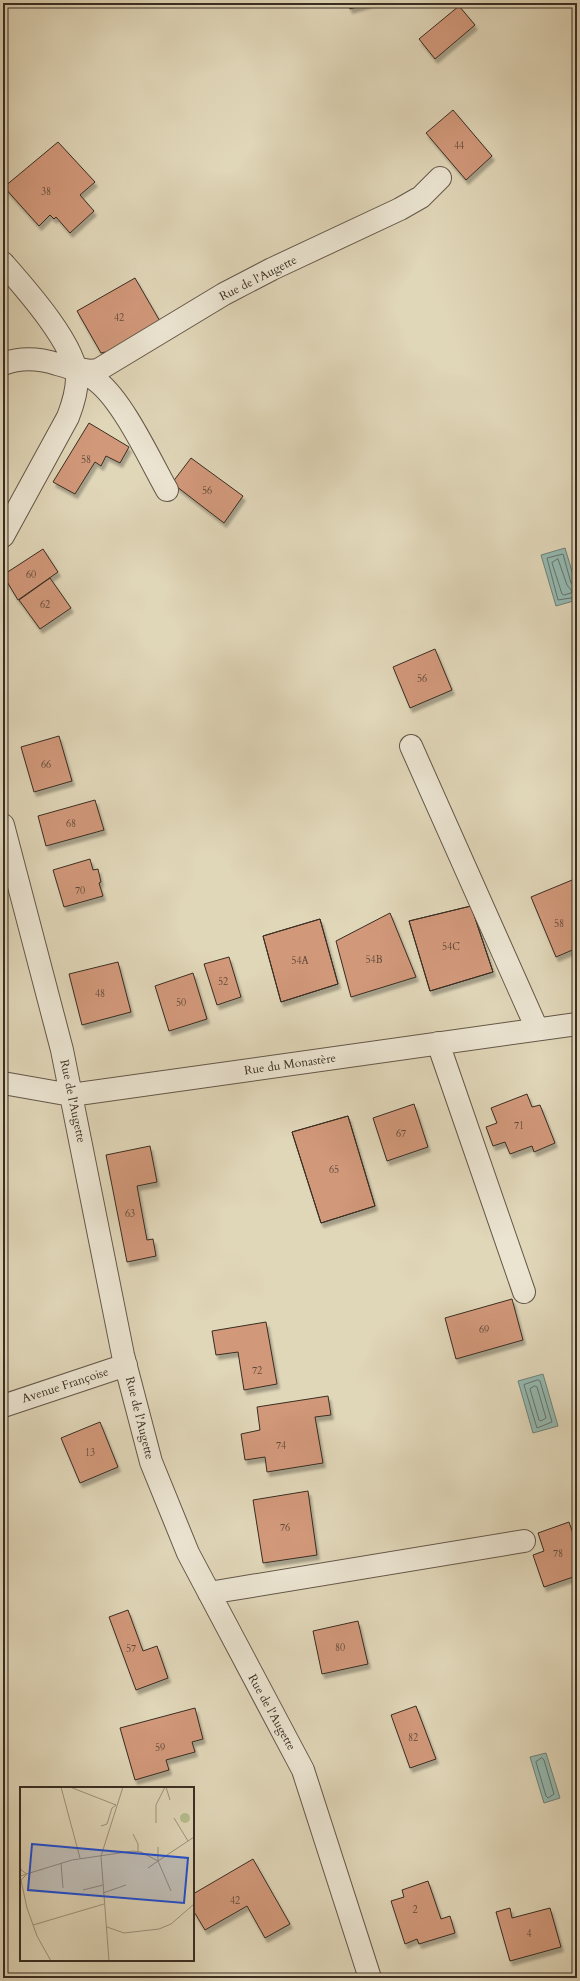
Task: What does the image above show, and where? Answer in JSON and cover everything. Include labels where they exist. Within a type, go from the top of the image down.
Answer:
[{"type":"street","name":"Rue de l'Augette","points":[[75,368],[90,371],[98,370],[224,294],[272,269],[400,209],[421,197],[440,178]]},
{"type":"street","points":[[3,263],[42,310],[61,338],[75,368],[77,377],[75,397],[68,417],[3,536]]},
{"type":"street","points":[[3,364],[24,358],[36,358],[75,368],[99,383],[123,412],[167,490]]},
{"type":"street","points":[[411,746],[537,1029]]},
{"type":"street","name":"Rue de l'Augette","points":[[3,825],[62,1050],[126,1365],[151,1462],[188,1553],[252,1677],[284,1730],[303,1770],[370,1978]]},
{"type":"street","name":"Rue du Monastère","points":[[3,1083],[71,1095],[577,1024]]},
{"type":"street","points":[[438,1043],[524,1292]]},
{"type":"street","name":"Avenue Françoise","points":[[3,1406],[126,1365]]},
{"type":"street","points":[[209,1593],[524,1541]]},
{"type":"water","points":[[565,548],[577,588],[577,600],[556,606],[541,555]]},
{"type":"water","points":[[543,1374],[558,1426],[533,1433],[518,1381]]},
{"type":"water","points":[[546,1753],[560,1798],[544,1803],[530,1757]]},
{"type":"building","points":[[348,3],[370,3],[350,9]]},
{"type":"building","points":[[459,6],[475,25],[435,59],[419,39]]},
{"type":"building","points":[[453,110],[492,156],[466,180],[426,133]]},
{"type":"building","points":[[58,142],[95,182],[80,195],[94,211],[70,233],[56,217],[54,219],[50,215],[39,226],[4,187]]},
{"type":"building","points":[[135,278],[161,323],[107,356],[105,352],[101,353],[77,311]]},
{"type":"building","points":[[89,423],[129,447],[120,463],[106,456],[101,466],[95,462],[75,494],[53,482]]},
{"type":"building","points":[[191,458],[243,496],[224,523],[172,483]]},
{"type":"building","points":[[43,549],[58,572],[18,600],[3,575]]},
{"type":"building","points":[[50,578],[71,608],[40,629],[19,600]]},
{"type":"building","points":[[435,649],[452,690],[410,708],[393,667]]},
{"type":"building","points":[[59,736],[72,781],[34,792],[21,747]]},
{"type":"building","points":[[95,800],[104,830],[46,846],[38,816]]},
{"type":"building","points":[[90,859],[93,870],[98,869],[101,882],[99,883],[103,896],[64,907],[53,870]]},
{"type":"building","points":[[577,878],[577,948],[556,957],[531,897]]},
{"type":"building","points":[[471,906],[493,972],[430,991],[409,921]]},
{"type":"building","points":[[471,906],[493,972],[430,991],[409,921]]},
{"type":"building","points":[[390,913],[416,977],[351,997],[336,941]]},
{"type":"building","points":[[320,919],[338,984],[281,1002],[263,936]]},
{"type":"building","points":[[320,919],[338,984],[281,1002],[263,936]]},
{"type":"building","points":[[229,957],[241,997],[217,1005],[204,964]]},
{"type":"building","points":[[118,962],[131,1012],[82,1025],[69,974]]},
{"type":"building","points":[[193,973],[207,1019],[169,1031],[155,986]]},
{"type":"building","points":[[527,1094],[532,1107],[540,1105],[555,1143],[534,1152],[532,1146],[510,1154],[505,1142],[493,1146],[486,1127],[497,1123],[491,1108]]},
{"type":"building","points":[[414,1104],[428,1147],[387,1161],[373,1118]]},
{"type":"building","points":[[348,1116],[375,1206],[321,1223],[292,1132]]},
{"type":"building","points":[[348,1116],[375,1206],[321,1223],[292,1132]]},
{"type":"building","points":[[150,1146],[157,1182],[137,1186],[147,1240],[153,1239],[156,1256],[127,1262],[106,1155]]},
{"type":"building","points":[[512,1299],[523,1340],[456,1359],[445,1318]]},
{"type":"building","points":[[266,1322],[277,1384],[244,1390],[238,1352],[216,1355],[212,1331]]},
{"type":"building","points":[[328,1396],[331,1415],[315,1417],[323,1463],[267,1472],[265,1457],[245,1460],[241,1434],[260,1430],[257,1407]]},
{"type":"building","points":[[100,1422],[118,1467],[80,1483],[61,1438]]},
{"type":"building","points":[[308,1491],[317,1555],[263,1563],[253,1500]]},
{"type":"building","points":[[569,1522],[577,1545],[576,1576],[544,1587],[533,1555],[544,1551],[538,1533]]},
{"type":"building","points":[[128,1610],[143,1651],[157,1646],[168,1678],[136,1690],[109,1617]]},
{"type":"building","points":[[358,1621],[368,1664],[322,1674],[313,1631]]},
{"type":"building","points":[[416,1706],[436,1759],[410,1768],[391,1715]]},
{"type":"building","points":[[195,1708],[203,1739],[192,1742],[195,1752],[166,1760],[169,1770],[135,1780],[120,1728]]},
{"type":"building","points":[[253,1859],[290,1924],[265,1938],[247,1906],[205,1930],[194,1912],[194,1893]]},
{"type":"building","points":[[428,1881],[441,1919],[450,1916],[455,1933],[419,1944],[417,1939],[405,1944],[391,1901],[404,1897],[402,1890]]},
{"type":"building","points":[[510,1908],[512,1918],[550,1908],[561,1947],[510,1961],[496,1912]]}]
